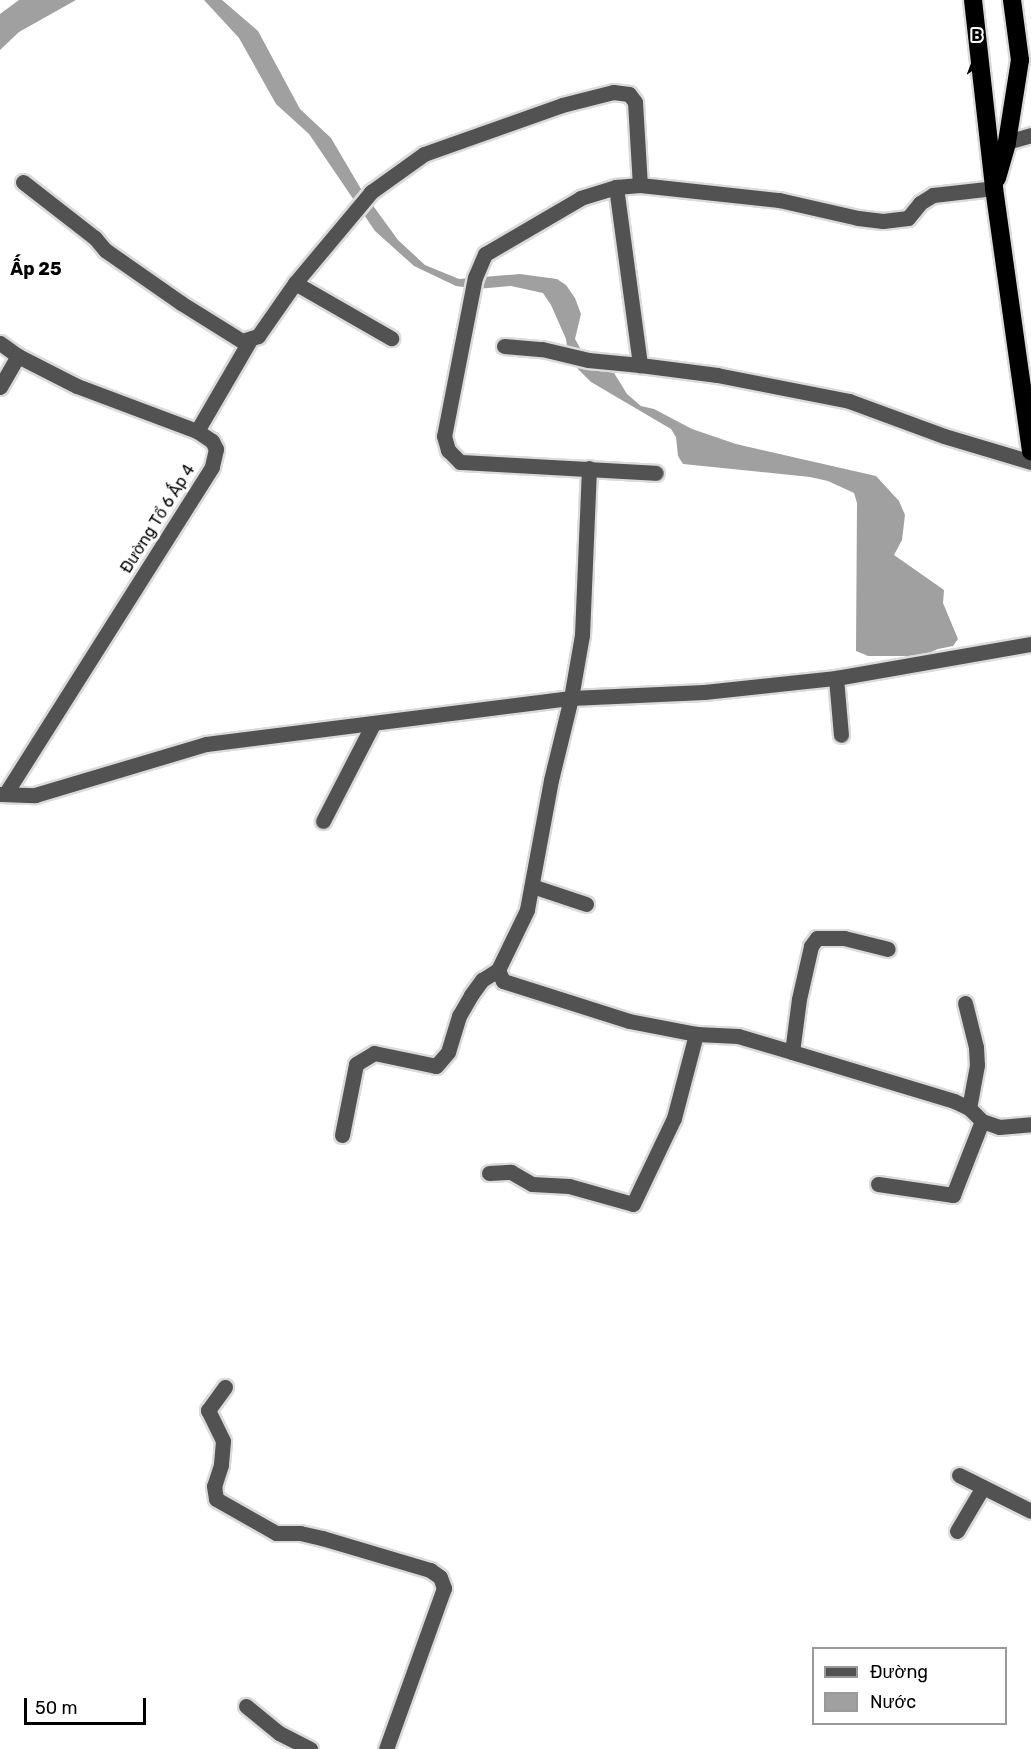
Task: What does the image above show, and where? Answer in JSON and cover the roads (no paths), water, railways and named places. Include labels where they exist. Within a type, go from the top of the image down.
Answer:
[{"type":"highway","points":[[973,0],[994,188],[1031,451]]},
{"type":"highway","points":[[994,188],[1007,142],[1020,60],[1012,0]]},
{"type":"street","points":[[197,431],[250,340],[258,336],[295,283],[371,192],[424,154],[562,105],[613,92],[629,94],[635,102],[640,185]]},
{"type":"street","points":[[1007,142],[1031,135]]},
{"type":"street","points":[[23,182],[95,238],[105,250],[234,338],[250,340]]},
{"type":"street","points":[[656,473],[460,462],[448,450],[444,436],[475,277],[485,254],[581,198],[616,187],[640,185],[778,200],[858,218],[883,221],[908,218],[920,203],[933,195],[994,188]]},
{"type":"street","points":[[616,187],[640,365]]},
{"type":"street","points":[[295,283],[391,338]]},
{"type":"street","name":"Đường Tổ 6 Ấp 4","points":[[0,343],[18,356],[77,386],[197,431],[213,441],[216,449],[213,467],[3,794]]},
{"type":"street","points":[[504,346],[542,349],[588,360],[717,375],[849,401],[944,436],[1031,462]]},
{"type":"street","points":[[0,387],[18,356]]},
{"type":"street","points":[[342,1135],[356,1064],[374,1053],[436,1065],[448,1052],[459,1016],[471,995],[482,980],[498,970],[527,910],[551,780],[572,698],[582,635],[589,468]]},
{"type":"street","points":[[3,794],[35,795],[206,744],[572,698],[704,692],[836,678],[1031,644]]},
{"type":"street","points":[[836,678],[841,735]]},
{"type":"street","points":[[322,821],[374,724]]},
{"type":"street","points":[[532,886],[586,904]]},
{"type":"street","points":[[792,1052],[798,999],[811,946],[817,938],[844,938],[888,949]]},
{"type":"street","points":[[498,970],[503,981],[618,1018],[696,1034],[738,1036],[954,1101],[969,1108],[982,1121],[999,1128],[1031,1124]]},
{"type":"street","points":[[965,1003],[976,1047],[977,1065],[969,1108]]},
{"type":"street","points":[[489,1173],[512,1172],[532,1184],[568,1186],[633,1204],[674,1118],[696,1034]]},
{"type":"street","points":[[878,1184],[953,1195],[982,1121]]},
{"type":"street","points":[[225,1387],[208,1410],[223,1441],[221,1464],[214,1486],[216,1499],[276,1533],[300,1533],[322,1538],[430,1570],[440,1576],[444,1588],[386,1749]]},
{"type":"street","points":[[959,1475],[1031,1511]]},
{"type":"street","points":[[957,1531],[983,1487]]},
{"type":"street","points":[[246,1706],[279,1733],[310,1749]]},
{"type":"water","points":[[19,0],[76,0],[19,32],[0,50],[0,14]]},
{"type":"water","points":[[204,0],[222,0],[258,31],[300,109],[331,138],[361,189],[398,240],[425,265],[459,279],[520,274],[557,279],[566,285],[575,298],[581,314],[575,339],[588,362],[611,368],[627,394],[641,406],[654,409],[692,429],[736,444],[876,476],[899,501],[905,515],[902,540],[894,555],[944,590],[943,603],[958,639],[953,646],[922,656],[868,656],[856,651],[857,503],[854,493],[828,481],[810,477],[683,464],[678,456],[676,437],[671,429],[591,382],[579,370],[568,356],[566,339],[543,293],[511,286],[477,289],[456,286],[414,266],[375,231],[309,134],[276,104],[239,38]]},
{"type":"district","name":"Ấp 25","points":[[36,269]]}]
